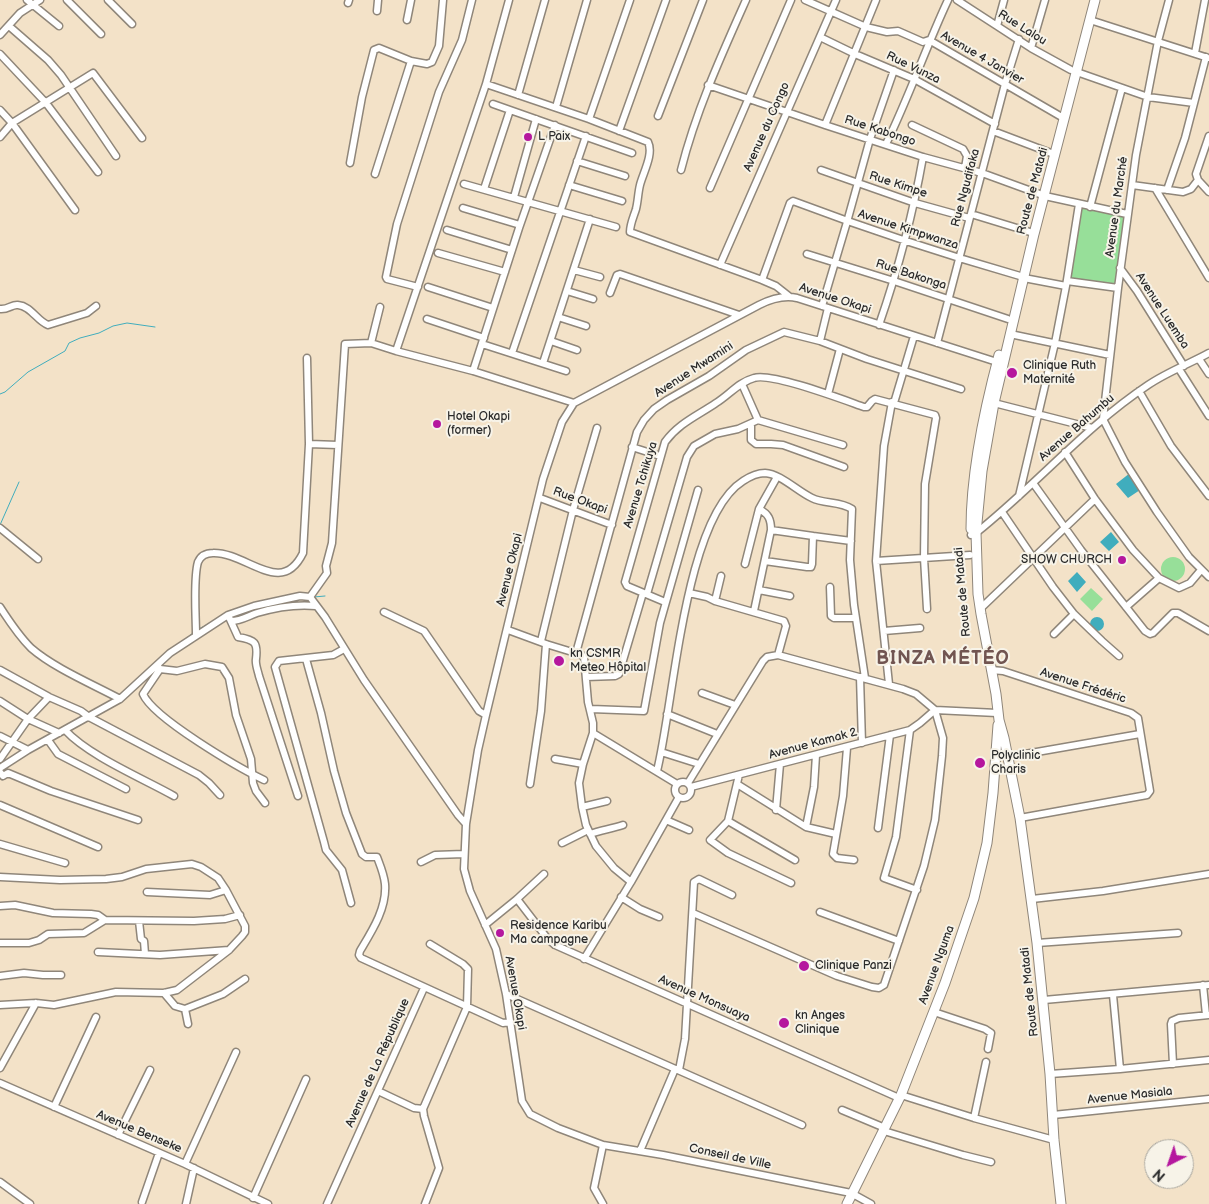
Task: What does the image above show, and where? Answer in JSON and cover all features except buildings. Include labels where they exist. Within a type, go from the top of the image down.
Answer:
[{"type":"main road","name":"Route de Matadi","points":[[1061,1204],[1054,1140],[1044,1000],[1032,899],[1020,818],[1009,762],[994,703],[979,621],[970,555],[987,406],[1010,334],[1029,244],[1043,194],[1089,0]]},
{"type":"main road","name":"Route de Matadi","points":[[1029,244],[1030,232],[1043,194],[1060,116],[1095,0]]},
{"type":"main road","name":"Route de Matadi","points":[[981,458],[994,403],[1008,319],[1022,277]]},
{"type":"main road","name":"Route de Matadi","points":[[973,534],[980,609],[979,621],[991,670],[998,714]]},
{"type":"main road","name":"Avenue Nguma","points":[[847,1204],[900,1097],[934,1012],[974,898],[986,843],[996,766],[998,714]]},
{"type":"main road","points":[[996,766],[1009,762]]},
{"type":"street","points":[[0,35],[29,2],[40,0]]},
{"type":"street","points":[[68,0],[102,34]]},
{"type":"street","points":[[108,0],[132,24]]},
{"type":"street","points":[[377,11],[378,0]]},
{"type":"street","points":[[407,20],[411,0]]},
{"type":"street","points":[[350,163],[362,97],[374,50],[379,48],[411,61],[426,64],[432,62],[439,46],[442,0]]},
{"type":"street","points":[[418,288],[387,279],[386,277],[397,224],[439,92],[462,40],[472,0]]},
{"type":"street","points":[[396,351],[486,84],[509,0]]},
{"type":"street","points":[[518,95],[545,0]]},
{"type":"street","points":[[556,107],[587,0]]},
{"type":"street","points":[[589,119],[630,0]]},
{"type":"street","points":[[619,131],[666,0]]},
{"type":"street","points":[[658,116],[703,0]]},
{"type":"street","points":[[681,170],[708,85],[746,0]]},
{"type":"street","points":[[710,188],[791,0]]},
{"type":"street","name":"Avenue 4 Janvier","points":[[805,0],[866,27],[886,32],[898,31],[922,42],[929,40],[1060,116]]},
{"type":"street","name":"Avenue du Congo","points":[[720,265],[836,0]]},
{"type":"street","points":[[825,125],[876,0]]},
{"type":"street","points":[[886,144],[899,117],[929,40],[948,0]]},
{"type":"street","points":[[997,26],[1004,0]]},
{"type":"street","points":[[1031,48],[1045,0]]},
{"type":"street","name":"Avenue du Marché","points":[[1102,419],[1136,155],[1158,41],[1169,0]]},
{"type":"street","points":[[1195,53],[1205,0]]},
{"type":"street","name":"Rue Lalou","points":[[960,1],[1031,48],[1073,71],[1148,97],[1194,103]]},
{"type":"street","points":[[29,2],[59,26]]},
{"type":"street","points":[[1090,20],[1207,58],[1185,138],[1167,190]]},
{"type":"street","points":[[9,26],[48,60],[70,88],[116,156]]},
{"type":"street","name":"Rue Vunza","points":[[820,38],[914,79],[994,127],[1051,153]]},
{"type":"street","name":"Rue Ngudifaka","points":[[937,343],[1018,39]]},
{"type":"street","points":[[0,54],[46,104],[98,172]]},
{"type":"street","points":[[375,174],[411,61]]},
{"type":"street","points":[[820,341],[825,307],[835,263],[856,183],[894,70]]},
{"type":"street","points":[[0,137],[12,124],[93,73],[142,138]]},
{"type":"street","points":[[486,84],[556,107],[648,142],[650,147],[647,163],[630,232],[762,280],[776,286],[790,297]]},
{"type":"street","name":"Rue Kabongo","points":[[708,85],[923,157],[982,173],[1043,194],[1090,207],[1127,214]]},
{"type":"street","points":[[1090,207],[1122,88]]},
{"type":"street","points":[[493,104],[632,153]]},
{"type":"street","points":[[0,110],[75,210]]},
{"type":"street","points":[[484,189],[510,110]]},
{"type":"street","points":[[514,197],[536,119]]},
{"type":"street","points":[[473,371],[528,201],[555,125]]},
{"type":"street","points":[[912,125],[963,149],[967,156],[965,168]]},
{"type":"street","points":[[512,353],[586,136]]},
{"type":"street","points":[[1209,136],[1196,174],[1198,180],[1209,192]]},
{"type":"street","points":[[880,325],[915,202],[923,157]]},
{"type":"street","points":[[577,161],[626,176]]},
{"type":"street","name":"Rue Kimpe","points":[[821,170],[915,202],[1030,232]]},
{"type":"street","points":[[1132,185],[1186,191],[1198,180]]},
{"type":"street","points":[[464,184],[616,227]]},
{"type":"street","points":[[569,185],[622,201]]},
{"type":"street","points":[[1155,188],[1209,278]]},
{"type":"street","name":"Avenue Kimpwanza","points":[[762,280],[791,201],[847,222],[959,259],[1022,277],[1067,284],[1118,288]]},
{"type":"street","points":[[1019,496],[1055,343],[1067,284],[1079,204]]},
{"type":"street","points":[[463,208],[520,225]]},
{"type":"street","points":[[543,364],[590,219]]},
{"type":"street","points":[[447,230],[512,250]]},
{"type":"street","points":[[438,252],[505,272]]},
{"type":"street","name":"Rue Bakonga","points":[[807,254],[1008,319]]},
{"type":"street","name":"Avenue Luemba","points":[[1120,268],[1137,291],[1209,416]]},
{"type":"street","points":[[574,270],[600,277]]},
{"type":"street","points":[[610,293],[614,278],[620,274],[739,315]]},
{"type":"street","points":[[428,287],[494,308]]},
{"type":"street","points":[[567,291],[593,299]]},
{"type":"street","name":"Avenue Okapi","points":[[603,1145],[558,1128],[530,1114],[525,1107],[522,1100],[506,994],[496,949],[470,891],[464,869],[466,824],[478,750],[540,498],[543,479],[562,422],[574,403],[773,298],[790,297],[825,307],[1000,364]]},
{"type":"street","points":[[0,309],[7,310],[14,305],[22,305],[48,325],[87,313],[96,306]]},
{"type":"street","points":[[371,343],[380,307]]},
{"type":"street","points":[[558,317],[586,326]]},
{"type":"street","points":[[427,319],[512,353],[566,371]]},
{"type":"street","name":"Avenue Mwamini","points":[[576,653],[637,432],[644,420],[666,400],[709,376],[746,350],[784,332],[820,341],[962,389]]},
{"type":"street","points":[[1010,334],[1110,354]]},
{"type":"street","points":[[889,684],[876,561],[883,456],[893,402],[914,336]]},
{"type":"street","points":[[550,341],[577,350]]},
{"type":"street","points":[[138,820],[51,791],[15,775],[8,773],[3,776],[1,771],[28,750],[92,718],[120,699],[158,667],[170,653],[196,635],[254,606],[311,595],[327,574],[326,566],[332,542],[345,344],[371,343],[473,371],[574,403]]},
{"type":"street","points":[[828,394],[840,349]]},
{"type":"street","name":"Avenue Bahumbu","points":[[973,534],[1002,512],[1102,419],[1150,383],[1209,353]]},
{"type":"street","points":[[196,635],[198,562],[204,555],[209,553],[225,553],[268,572],[279,573],[285,572],[298,564],[303,552],[309,444],[307,358]]},
{"type":"street","points":[[1198,359],[1209,374]]},
{"type":"street","name":"Avenue Tchikuya","points":[[665,602],[627,586],[625,582],[665,442],[681,424],[754,378],[760,377],[789,382],[864,407],[867,407],[873,399],[893,402],[935,415],[925,484],[924,558]]},
{"type":"street","points":[[742,384],[758,420]]},
{"type":"street","points":[[1140,391],[1171,446],[1209,495]]},
{"type":"street","points":[[994,403],[1092,428]]},
{"type":"street","points":[[1102,419],[1157,512],[1189,557],[1209,577]]},
{"type":"street","points":[[586,677],[615,676],[619,674],[691,448],[715,434],[751,424],[758,420],[843,445]]},
{"type":"street","points":[[751,424],[752,440],[756,444],[783,445],[844,467]]},
{"type":"street","points":[[530,784],[541,711],[543,643],[572,510],[597,428]]},
{"type":"street","points":[[309,444],[338,445]]},
{"type":"street","points":[[632,447],[660,456]]},
{"type":"street","points":[[1065,452],[1132,550],[1159,578],[1179,588],[1190,583],[1201,570]]},
{"type":"street","points":[[656,771],[689,593],[702,544],[718,510],[729,493],[736,486],[755,474],[765,473],[777,477],[814,499],[850,507],[853,511],[850,560],[863,678],[862,743]]},
{"type":"street","points":[[745,564],[759,508],[777,477]]},
{"type":"street","points":[[1033,483],[1064,527],[1145,631],[1150,634],[1153,633],[1173,613],[1178,613],[1209,631]]},
{"type":"street","points":[[591,709],[644,711],[665,602],[698,490]]},
{"type":"street","name":"Rue Okapi","points":[[540,498],[612,525]]},
{"type":"street","points":[[980,609],[1035,558],[1095,498]]},
{"type":"street","points":[[754,611],[771,530],[770,517],[759,508]]},
{"type":"street","points":[[1002,512],[1053,587],[1074,614],[1120,656]]},
{"type":"street","points":[[0,528],[38,559]]},
{"type":"street","points":[[771,530],[851,541]]},
{"type":"street","points":[[765,561],[810,567],[812,564],[813,536]]},
{"type":"street","points":[[876,561],[970,555]]},
{"type":"street","points":[[924,558],[927,609]]},
{"type":"street","points":[[715,601],[722,576]]},
{"type":"street","points":[[1126,607],[1159,578]]},
{"type":"street","points":[[830,587],[831,616],[834,618],[856,618]]},
{"type":"street","points":[[759,590],[790,596]]},
{"type":"street","points":[[689,593],[784,621],[786,626],[778,655]]},
{"type":"street","points":[[311,595],[344,649],[466,824]]},
{"type":"street","points":[[296,597],[297,604]]},
{"type":"street","points":[[230,619],[240,620],[274,608],[297,604],[316,606]]},
{"type":"street","points":[[0,607],[18,633],[46,659],[120,699]]},
{"type":"street","points":[[384,612],[424,632],[480,711],[486,715]]},
{"type":"street","points":[[1054,634],[1074,614]]},
{"type":"street","points":[[230,619],[238,637],[249,639],[256,644],[258,649],[256,660],[259,676],[298,796]]},
{"type":"street","points":[[884,631],[920,628]]},
{"type":"street","points":[[508,630],[584,657],[593,733],[579,783],[582,806],[589,832],[596,846],[614,868],[631,882]]},
{"type":"street","points":[[344,649],[333,656],[279,661],[275,667],[326,850],[342,870],[351,903]]},
{"type":"street","points":[[689,785],[681,781],[677,784],[675,792],[679,797],[684,798],[691,792],[689,785],[699,764],[764,660],[771,655],[778,655],[889,684],[916,694],[935,710],[943,738],[935,820],[927,857],[884,985],[879,988],[872,987],[837,976],[693,913]]},
{"type":"street","points":[[306,659],[334,771],[350,825],[362,854],[366,857],[376,857],[385,883],[384,897],[378,920],[359,955],[366,962],[424,988]]},
{"type":"street","points":[[158,667],[177,671],[205,664],[222,667],[229,678],[236,715],[251,759],[256,791],[265,803]]},
{"type":"street","points":[[158,667],[144,692],[144,697],[158,712],[191,736],[264,780]]},
{"type":"street","points":[[0,670],[49,697],[81,711],[199,775],[220,796]]},
{"type":"street","name":"Avenue Frédéric","points":[[991,670],[1131,713],[1138,718],[1150,791],[1148,795],[1020,818]]},
{"type":"street","points":[[702,693],[735,705]]},
{"type":"street","points":[[0,759],[28,719],[49,697]]},
{"type":"street","points":[[0,701],[28,719],[62,732],[89,750],[174,796]]},
{"type":"street","points":[[935,710],[998,714]]},
{"type":"street","name":"Avenue Kamak 2","points":[[689,785],[847,748],[910,730],[935,710]]},
{"type":"street","points":[[667,714],[717,734]]},
{"type":"street","points":[[910,730],[896,837],[884,878],[917,890]]},
{"type":"street","points":[[593,733],[677,784]]},
{"type":"street","points":[[1009,762],[1140,734]]},
{"type":"street","points":[[878,828],[890,735]]},
{"type":"street","points":[[0,736],[28,750]]},
{"type":"street","points":[[48,740],[58,754],[126,789]]},
{"type":"street","points":[[847,748],[843,796],[834,856],[836,858],[854,860]]},
{"type":"street","points":[[661,752],[699,764]]},
{"type":"street","points":[[806,827],[814,787],[816,755]]},
{"type":"street","points":[[555,759],[583,764]]},
{"type":"street","points":[[776,810],[780,764]]},
{"type":"street","points":[[739,774],[728,821],[710,840],[728,853],[791,883]]},
{"type":"street","points":[[737,784],[806,827],[836,834]]},
{"type":"street","points":[[584,959],[631,882],[679,797]]},
{"type":"street","points":[[582,806],[607,802]]},
{"type":"street","points":[[0,805],[98,848]]},
{"type":"street","points":[[666,820],[689,830]]},
{"type":"street","points":[[728,821],[795,860]]},
{"type":"street","points":[[562,842],[589,832],[605,828],[609,830],[622,825]]},
{"type":"street","points":[[0,844],[65,862]]},
{"type":"street","points":[[421,862],[435,855],[464,854]]},
{"type":"street","points":[[0,877],[60,880],[106,879],[122,877],[146,869],[192,864],[201,867],[218,878],[245,926],[245,932],[229,950],[176,990],[164,993],[116,992],[54,1005],[36,1003],[0,1006]]},
{"type":"street","points":[[485,925],[544,874]]},
{"type":"street","points":[[1032,899],[1103,891],[1209,874]]},
{"type":"street","points":[[640,1151],[677,1070],[685,1038],[694,885],[696,880],[699,879],[732,895]]},
{"type":"street","points":[[147,892],[210,895],[226,890]]},
{"type":"street","points":[[621,897],[640,909],[659,917]]},
{"type":"street","name":"Avenue Monsuaya","points":[[517,899],[550,942],[584,959],[900,1097],[1054,1140]]},
{"type":"street","points":[[0,906],[15,905],[64,914],[91,914],[105,920],[225,919],[240,915]]},
{"type":"street","points":[[820,912],[899,941]]},
{"type":"street","points":[[0,943],[30,943],[48,934],[84,933],[105,920]]},
{"type":"street","points":[[139,921],[141,939],[144,941],[144,954]]},
{"type":"street","points":[[1037,943],[1178,933]]},
{"type":"street","points":[[425,1204],[439,1168],[423,1109],[467,1007],[468,969],[430,944]]},
{"type":"street","points":[[98,952],[144,954],[229,950]]},
{"type":"street","points":[[0,976],[24,973],[61,975]]},
{"type":"street","points":[[164,993],[175,1006],[185,1009],[223,994],[245,980]]},
{"type":"street","points":[[1044,1000],[1206,985],[1207,1015],[1172,1020],[1173,1064]]},
{"type":"street","name":"Avenue de La République","points":[[327,1204],[424,988],[503,1023],[510,1022]]},
{"type":"street","points":[[506,994],[802,1125]]},
{"type":"street","points":[[1112,995],[1120,1070]]},
{"type":"street","points":[[0,1068],[36,1003]]},
{"type":"street","points":[[185,1009],[188,1024]]},
{"type":"street","points":[[934,1012],[991,1033],[988,1050]]},
{"type":"street","points":[[54,1107],[96,1017]]},
{"type":"street","points":[[186,1164],[236,1052]]},
{"type":"street","points":[[1050,1074],[1120,1070],[1209,1060]]},
{"type":"street","points":[[974,1118],[986,1062]]},
{"type":"street","points":[[118,1135],[150,1070]]},
{"type":"street","points":[[253,1198],[306,1079]]},
{"type":"street","name":"Avenue Benseke","points":[[1,1086],[159,1152],[268,1204]]},
{"type":"street","points":[[378,1091],[414,1108],[423,1109]]},
{"type":"street","name":"Avenue Masiala","points":[[1053,1115],[1209,1099]]},
{"type":"street","points":[[842,1110],[884,1129],[963,1155],[991,1162]]},
{"type":"street","points":[[603,1145],[594,1188],[603,1204]]},
{"type":"street","name":"Conseil de Ville","points":[[603,1145],[851,1193],[871,1204]]},
{"type":"street","points":[[142,1202],[159,1152]]},
{"type":"street","points":[[186,1204],[194,1168]]},
{"type":"street","points":[[0,1182],[30,1204]]},
{"type":"green space","points":[[1080,208],[1124,216],[1115,285],[1070,279]]},
{"type":"green space","points":[[1173,557],[1181,561],[1185,569],[1181,577],[1173,581],[1165,577],[1161,569],[1165,561]]},
{"type":"green space","points":[[1091,588],[1103,599],[1092,611],[1080,599]]},
{"type":"water","points":[[1130,473],[1140,490],[1128,498],[1116,484]]},
{"type":"water","points":[[1111,532],[1119,542],[1109,551],[1100,542]]},
{"type":"water","points":[[1077,572],[1086,582],[1077,592],[1068,581]]},
{"type":"water","points":[[1094,617],[1100,617],[1104,624],[1100,631],[1094,631],[1090,627],[1090,621]]},
{"type":"waterway","points":[[0,394],[5,392],[28,372],[65,351],[69,343],[80,338],[127,323],[155,327]]},
{"type":"waterway","points":[[0,525],[19,482]]},
{"type":"waterway","points":[[314,597],[325,596]]},
{"type":"waterway","points":[[199,629],[217,619]]},
{"type":"waterway","points":[[183,641],[193,633]]},
{"type":"place","name":"L Paix","points":[[528,137]]},
{"type":"place","name":"Clinique Ruth Maternité","points":[[1012,373]]},
{"type":"place","name":"Hotel Okapi (former)","points":[[437,424]]},
{"type":"place","name":"SHOW CHURCH","points":[[1122,560]]},
{"type":"place","name":"kn CSMR Meteo Hôpital","points":[[559,661]]},
{"type":"place","name":"Polyclinic Charis","points":[[980,763]]},
{"type":"place","name":"Residence Karibu Ma campagne","points":[[500,933]]},
{"type":"place","name":"Clinique Panzi","points":[[804,966]]},
{"type":"place","name":"kn Anges Clinique","points":[[784,1023]]},
{"type":"district","name":"BINZA MÉTÉO","points":[[943,659]]}]
